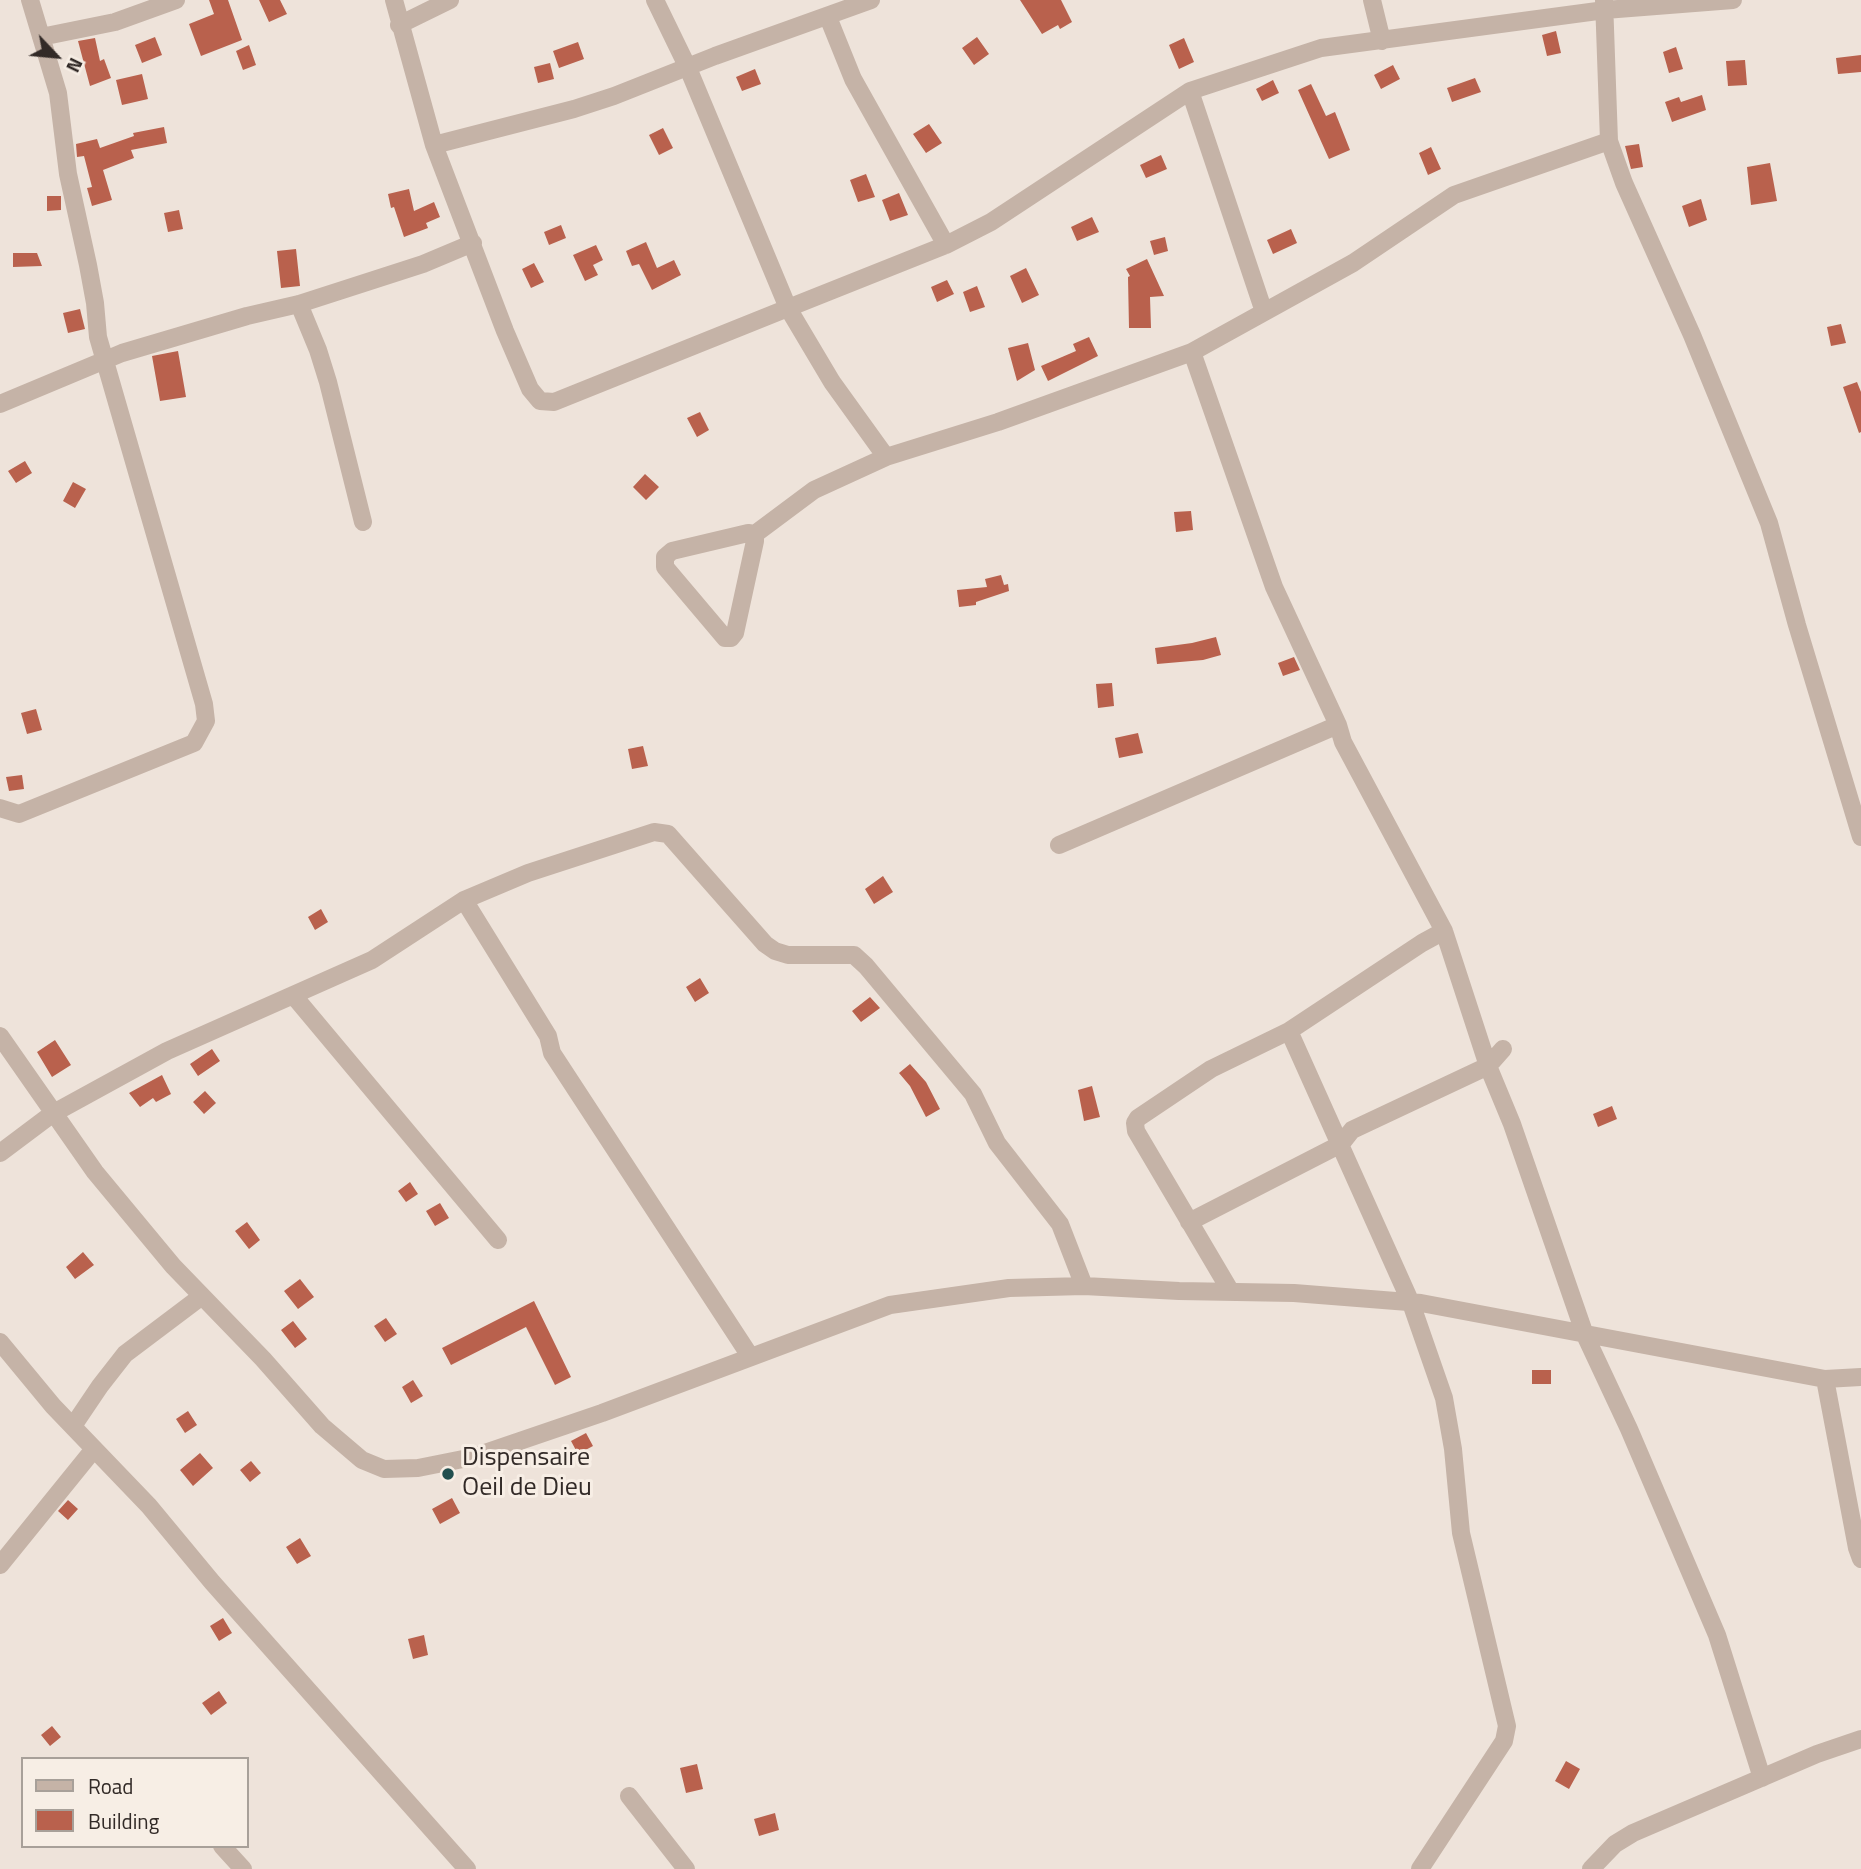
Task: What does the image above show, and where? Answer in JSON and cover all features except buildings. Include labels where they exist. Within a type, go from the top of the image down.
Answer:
[{"type":"street","points":[[0,808],[19,814],[194,743],[206,721],[204,704],[98,337],[95,303],[68,174],[58,93],[30,0]]},
{"type":"street","points":[[41,37],[115,22],[176,0]]},
{"type":"street","points":[[394,0],[434,145],[510,342],[530,389],[540,401],[554,402],[946,245],[991,222],[1190,91],[1321,48],[1382,41],[1605,5],[1733,0]]},
{"type":"street","points":[[399,25],[450,0]]},
{"type":"street","points":[[655,0],[688,68],[788,308],[832,382],[886,457]]},
{"type":"street","points":[[434,145],[574,109],[871,0]]},
{"type":"street","points":[[1372,0],[1382,41]]},
{"type":"street","points":[[1605,5],[1609,141],[1624,183],[1692,335],[1769,523],[1861,836]]},
{"type":"street","points":[[828,17],[853,79],[946,245]]},
{"type":"street","points":[[1190,91],[1264,312]]},
{"type":"street","points":[[755,534],[735,633],[731,638],[725,638],[665,567],[665,557],[672,551],[748,533],[755,534],[814,490],[886,457],[998,422],[1192,352],[1353,263],[1454,195],[1609,141]]},
{"type":"street","points":[[0,404],[122,352],[299,304],[423,264],[473,243]]},
{"type":"street","points":[[299,304],[328,382],[363,522]]},
{"type":"street","points":[[1192,352],[1274,587],[1339,725],[1343,741],[1444,931],[1488,1066],[1512,1124],[1585,1335],[1629,1429],[1717,1635],[1762,1778]]},
{"type":"street","points":[[1059,845],[1339,725]]},
{"type":"street","points":[[0,1153],[52,1114],[167,1051],[372,960],[464,900],[528,873],[654,832],[668,834],[765,944],[775,951],[788,956],[854,955],[866,965],[973,1094],[997,1143],[1060,1224],[1084,1286]]},
{"type":"street","points":[[464,900],[548,1036],[552,1053],[750,1356]]},
{"type":"street","points":[[1231,1292],[1136,1131],[1135,1123],[1138,1118],[1211,1069],[1289,1031],[1444,931]]},
{"type":"street","points":[[293,995],[498,1240]]},
{"type":"street","points":[[1289,1031],[1411,1303],[1444,1398],[1453,1449],[1461,1533],[1507,1726],[1504,1741],[1420,1869]]},
{"type":"street","points":[[0,1036],[95,1172],[173,1266],[263,1359],[322,1426],[362,1460],[384,1469],[418,1468],[472,1457],[602,1413],[890,1305],[1009,1288],[1084,1286],[1294,1293],[1411,1303],[1825,1379],[1861,1377]]},
{"type":"street","points":[[1189,1222],[1341,1144],[1352,1130],[1488,1066],[1503,1049]]},
{"type":"street","points":[[73,1426],[125,1354],[202,1296]]},
{"type":"street","points":[[4,1356],[149,1506],[212,1582],[467,1869]]},
{"type":"street","points":[[1825,1379],[1861,1559]]},
{"type":"street","points":[[0,1565],[94,1448]]},
{"type":"street","points":[[1591,1869],[1615,1844],[1633,1833],[1817,1754],[1861,1739]]},
{"type":"street","points":[[629,1796],[686,1869]]},
{"type":"street","points":[[224,1848],[243,1869]]},
{"type":"place","name":"Dispensaire Oeil de Dieu","points":[[448,1474]]}]
